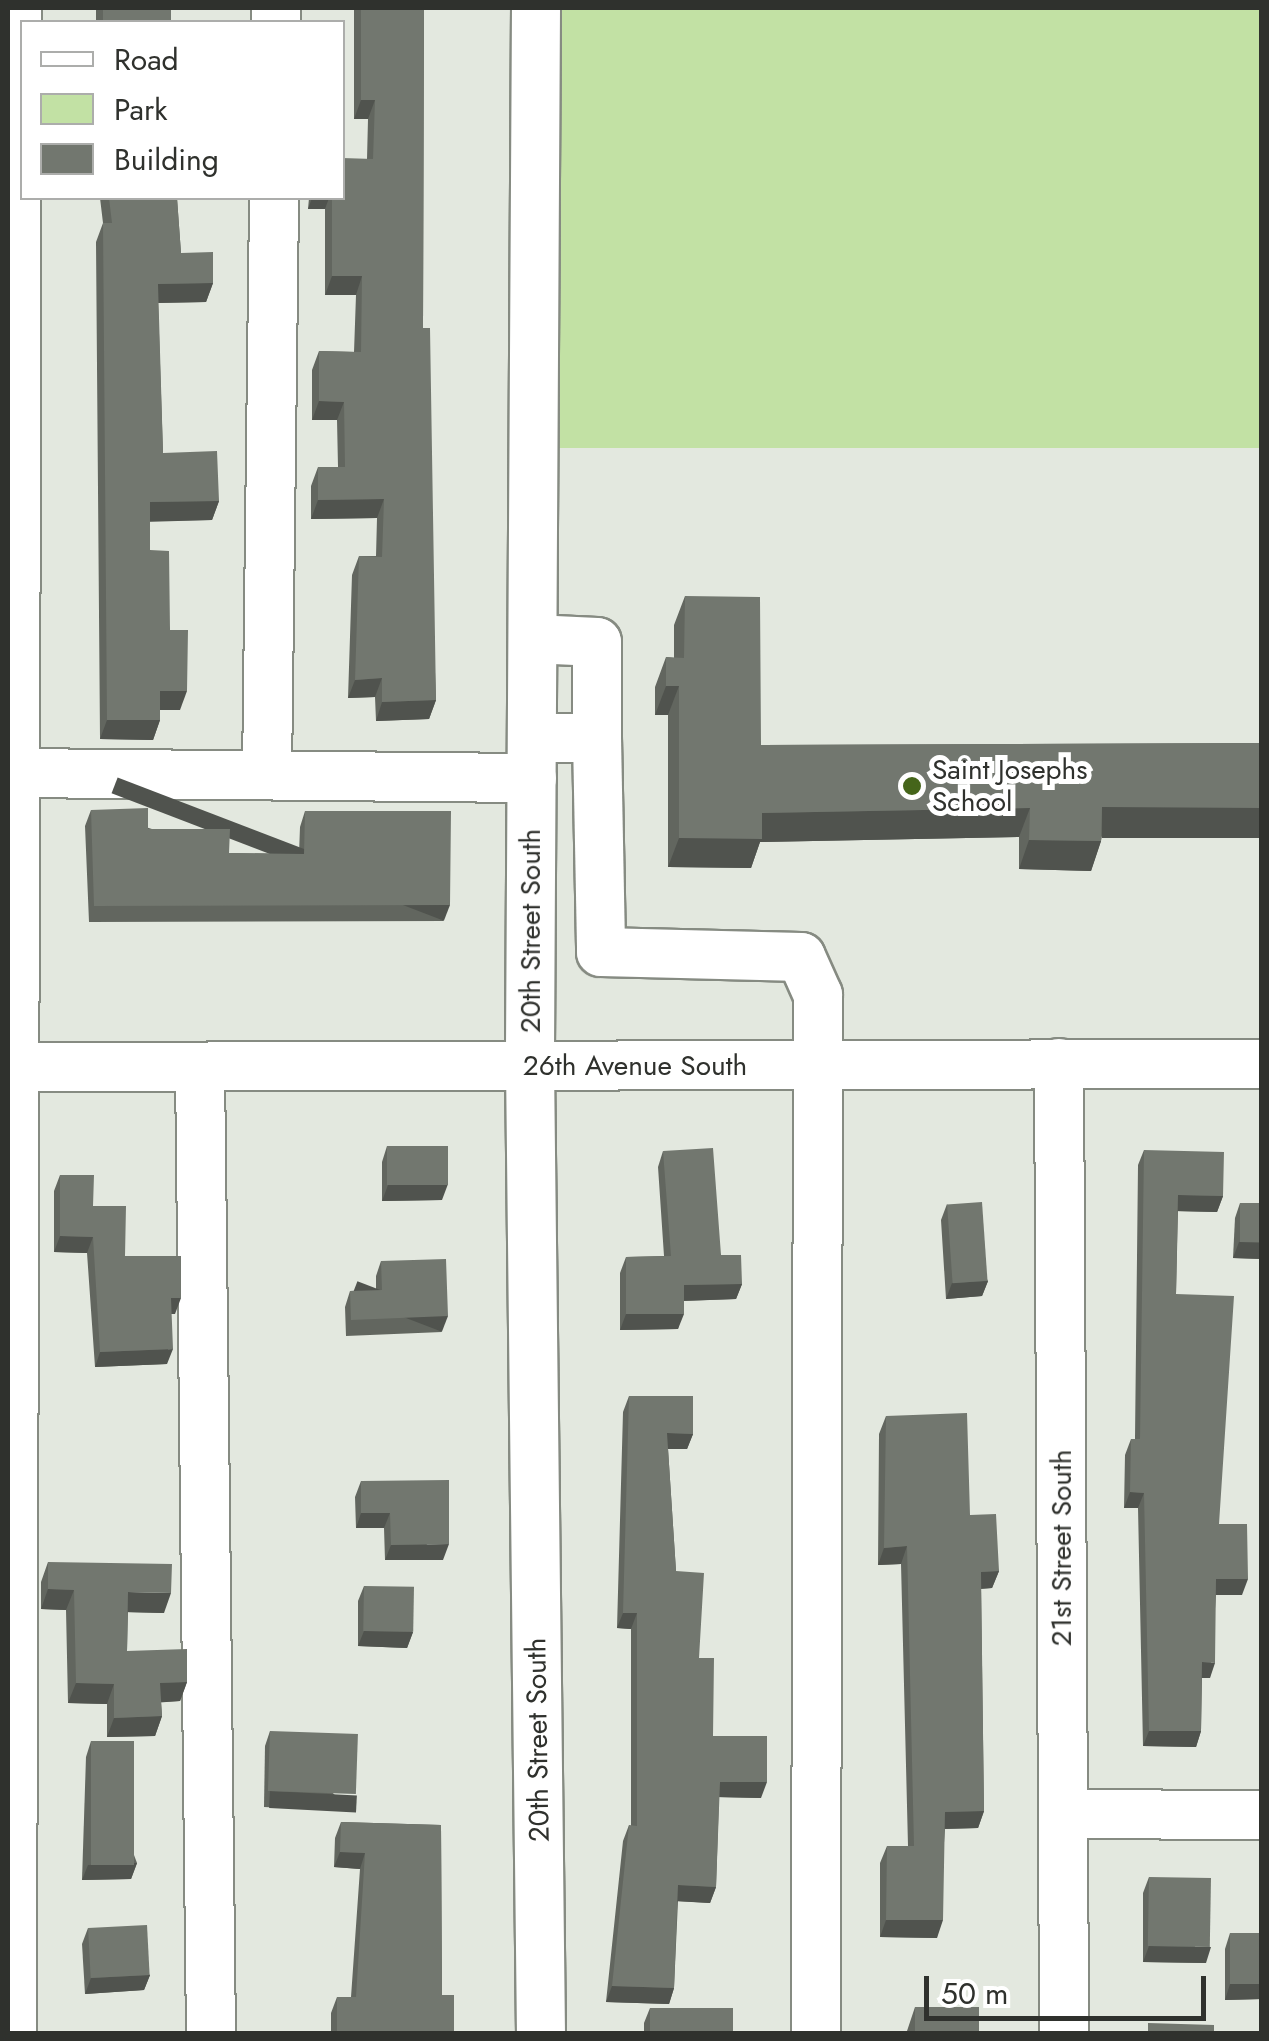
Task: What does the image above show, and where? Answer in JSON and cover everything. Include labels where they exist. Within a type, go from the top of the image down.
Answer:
[{"type":"street","points":[[12,2034],[10,1067],[16,773],[18,8]]},
{"type":"street","name":"20th Street South","points":[[536,8],[530,1066],[541,2034]]},
{"type":"street","points":[[267,775],[274,200]]},
{"type":"street","points":[[533,639],[597,642],[601,952]]},
{"type":"street","points":[[16,773],[267,775],[532,758],[597,738]]},
{"type":"street","points":[[531,953],[801,957],[818,995],[816,2034]]},
{"type":"street","name":"21st Street South","points":[[1058,1063],[1064,2034]]},
{"type":"street","name":"26th Avenue South","points":[[10,1067],[1262,1064]]},
{"type":"street","points":[[200,1067],[210,2034]]},
{"type":"street","points":[[1064,1814],[1262,1815]]},
{"type":"green space","points":[[556,8],[1261,8],[1261,448],[556,448]]},
{"type":"building","points":[[103,8],[171,8],[171,20],[103,20]]},
{"type":"building","points":[[361,8],[424,8],[423,328],[430,328],[436,700],[382,702],[382,678],[355,680],[359,556],[382,557],[384,499],[318,500],[318,467],[345,467],[344,402],[319,401],[319,351],[361,352],[362,276],[332,276],[332,200],[345,200],[345,158],[373,159],[375,100],[361,100]]},
{"type":"building","points":[[109,200],[177,200],[181,253],[213,252],[213,283],[158,284],[163,453],[217,451],[219,501],[150,502],[150,550],[169,551],[170,630],[188,630],[187,691],[160,691],[160,720],[107,720],[103,223],[112,223]]},
{"type":"building","points":[[685,596],[760,597],[761,745],[1262,743],[1262,808],[1102,807],[1101,841],[1029,840],[1030,808],[762,813],[762,839],[679,838],[679,686],[666,686],[666,657],[684,658]]},
{"type":"building","points":[[148,808],[148,829],[230,829],[229,853],[304,854],[305,811],[451,811],[450,905],[94,906],[91,810]]},
{"type":"building","points":[[387,1146],[448,1146],[448,1185],[387,1185]]},
{"type":"building","points":[[713,1148],[721,1255],[741,1255],[742,1284],[684,1285],[684,1314],[626,1314],[626,1257],[671,1256],[663,1151]]},
{"type":"building","points":[[1144,1150],[1224,1152],[1223,1196],[1178,1195],[1176,1294],[1234,1296],[1219,1524],[1247,1524],[1248,1579],[1216,1579],[1215,1663],[1202,1662],[1201,1731],[1149,1731],[1144,1493],[1130,1492],[1131,1439],[1140,1439]]},
{"type":"building","points":[[60,1175],[94,1175],[93,1206],[126,1206],[125,1256],[181,1256],[181,1298],[171,1298],[173,1349],[100,1352],[93,1237],[60,1236]]},
{"type":"building","points":[[982,1202],[988,1281],[953,1283],[947,1204]]},
{"type":"building","points":[[1240,1203],[1262,1203],[1262,1242],[1240,1242]]},
{"type":"building","points":[[446,1259],[448,1316],[351,1320],[350,1291],[382,1290],[381,1261]]},
{"type":"building","points":[[629,1396],[693,1396],[693,1434],[667,1433],[676,1571],[704,1573],[699,1658],[714,1658],[713,1736],[767,1736],[767,1782],[720,1782],[716,1887],[678,1885],[674,1988],[612,1986],[629,1825],[637,1826],[637,1613],[623,1613]]},
{"type":"building","points":[[967,1413],[970,1515],[996,1514],[999,1571],[981,1572],[984,1811],[945,1812],[943,1920],[886,1920],[887,1846],[914,1846],[907,1546],[884,1548],[886,1416]]},
{"type":"building","points":[[449,1480],[449,1544],[391,1545],[390,1513],[361,1513],[361,1481]]},
{"type":"building","points":[[48,1562],[172,1564],[171,1593],[128,1592],[127,1651],[187,1649],[187,1682],[160,1683],[162,1716],[114,1718],[114,1684],[76,1683],[74,1590],[48,1589]]},
{"type":"building","points":[[364,1586],[414,1587],[413,1632],[363,1631]]},
{"type":"building","points":[[270,1731],[358,1734],[356,1794],[268,1791]]},
{"type":"building","points":[[91,1741],[134,1741],[134,1865],[91,1865]]},
{"type":"building","points":[[341,1822],[441,1825],[442,1995],[454,1995],[454,2034],[337,2034],[337,1997],[356,1997],[365,1853],[340,1852]]},
{"type":"building","points":[[1149,1877],[1211,1878],[1210,1947],[1148,1946]]},
{"type":"building","points":[[147,1925],[150,1975],[91,1978],[88,1928]]},
{"type":"building","points":[[1230,1933],[1262,1933],[1262,1984],[1230,1984]]},
{"type":"building","points":[[915,2007],[979,2007],[979,2034],[915,2034]]},
{"type":"building","points":[[650,2008],[733,2008],[733,2034],[650,2034]]},
{"type":"building","points":[[1148,2023],[1214,2025],[1214,2034],[1148,2034]]},
{"type":"place","name":"Saint Josephs School","points":[[912,786]]}]
